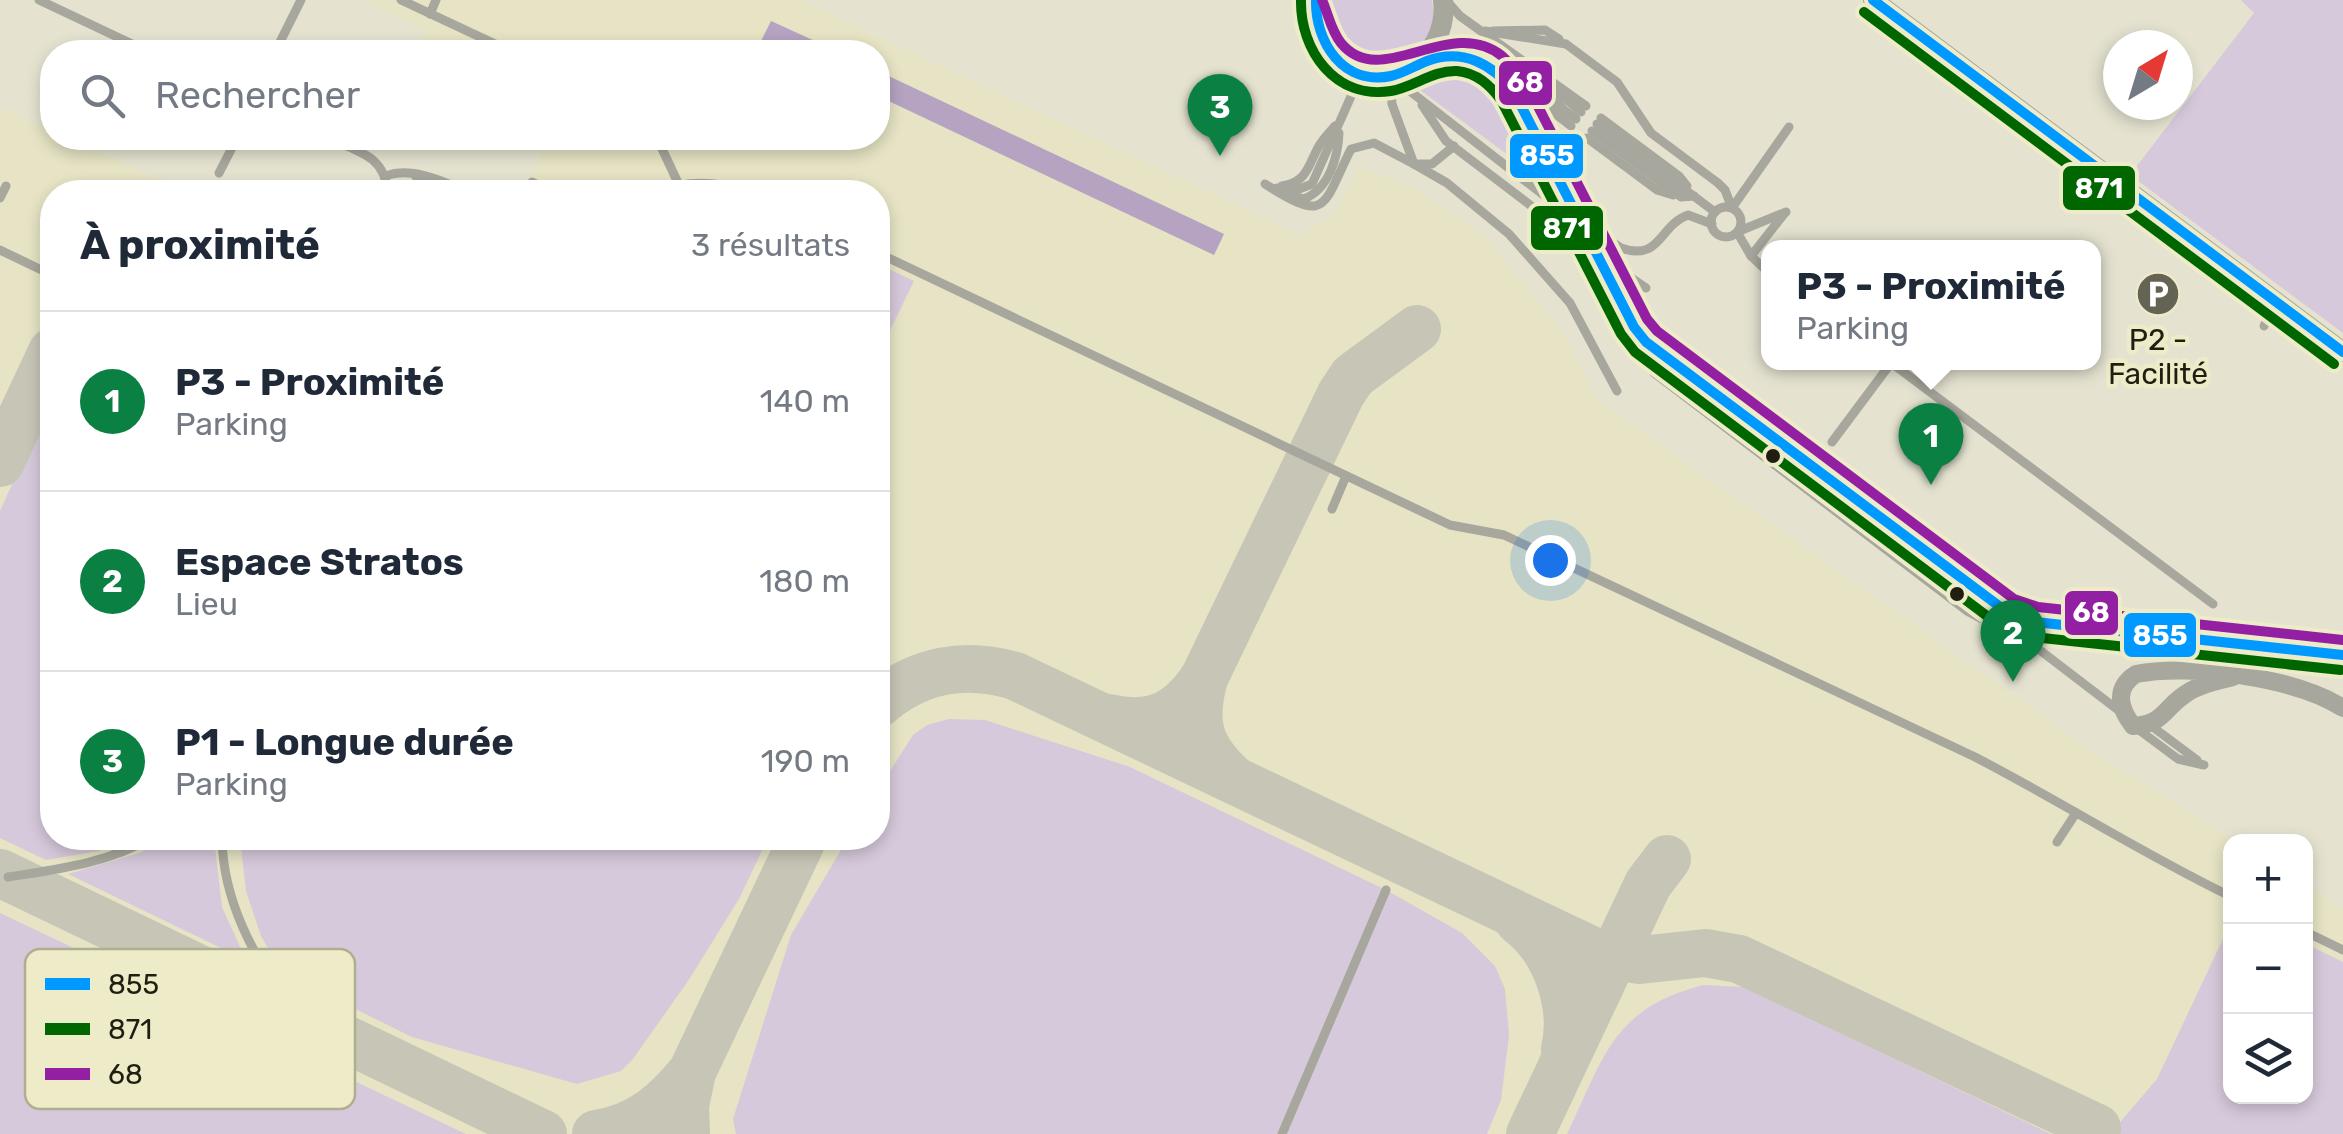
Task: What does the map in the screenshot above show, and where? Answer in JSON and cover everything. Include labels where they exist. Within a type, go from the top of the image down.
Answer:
[{"type":"street","points":[[1305,0],[1331,55],[1342,65],[1361,74],[1390,76],[1417,66],[1439,38],[1445,0]]},
{"type":"street","points":[[1316,0],[1316,22]]},
{"type":"street","points":[[1873,0],[2343,352]]},
{"type":"street","points":[[2233,677],[2184,694],[2157,722],[2136,722],[2120,704],[2123,687],[2136,674],[2206,673],[2301,687],[2343,708]]},
{"type":"lane","points":[[39,0],[113,40]]},
{"type":"lane","points":[[281,40],[301,0]]},
{"type":"lane","points":[[402,0],[486,40]]},
{"type":"lane","points":[[430,14],[436,0]]},
{"type":"lane","points":[[1445,0],[1460,16],[1520,56],[1579,116],[1558,116],[1520,56]]},
{"type":"lane","points":[[1485,31],[1566,44],[1617,82],[1651,133],[1725,190],[1741,219],[1737,232],[1761,265]]},
{"type":"lane","points":[[1417,66],[1443,57],[1482,60],[1502,75],[1527,114],[1654,372],[1967,611],[1982,618],[2343,655]]},
{"type":"lane","points":[[1265,184],[1282,186],[1302,180],[1320,144],[1339,122],[1361,74]]},
{"type":"lane","points":[[1390,76],[1555,204],[1621,248],[1633,252],[1655,246],[1678,218],[1688,215],[1712,224],[1720,235],[1729,236],[1786,212],[1764,240]]},
{"type":"lane","points":[[1390,76],[1392,104],[1414,164]]},
{"type":"lane","points":[[1418,98],[1437,130],[1454,146],[1588,249],[1646,288]]},
{"type":"lane","points":[[1265,184],[1298,198],[1318,192],[1338,152],[1339,122]]},
{"type":"lane","points":[[1694,196],[1680,197],[1656,190],[1594,128],[1694,196],[1716,212]]},
{"type":"lane","points":[[1732,208],[1789,128]]},
{"type":"lane","points":[[1265,184],[1298,205],[1321,206],[1351,149],[1374,143],[1414,164],[1479,207],[1545,272],[1578,317],[1617,391]]},
{"type":"lane","points":[[1414,164],[1432,164],[1454,146]]},
{"type":"lane","points":[[219,173],[230,150]]},
{"type":"lane","points":[[354,150],[372,158],[386,180]]},
{"type":"lane","points":[[663,150],[677,180]]},
{"type":"lane","points":[[386,176],[395,172],[442,180]]},
{"type":"lane","points":[[414,175],[420,180]]},
{"type":"lane","points":[[0,198],[6,186]]},
{"type":"lane","points":[[1712,224],[1721,208],[1732,208]]},
{"type":"lane","points":[[1752,256],[1761,244]]},
{"type":"lane","points":[[0,250],[40,269]]},
{"type":"lane","points":[[890,259],[1450,525],[1519,542],[1976,757],[2148,855],[2223,892]]},
{"type":"lane","points":[[2264,326],[2276,302]]},
{"type":"lane","points":[[1634,328],[1664,357],[1998,606],[2035,622]]},
{"type":"lane","points":[[1832,442],[1885,370]]},
{"type":"lane","points":[[1899,370],[2213,604]]},
{"type":"lane","points":[[1332,509],[1346,476]]},
{"type":"lane","points":[[2001,638],[2037,648],[2136,722],[2204,765],[2178,759],[2136,722]]},
{"type":"lane","points":[[2057,842],[2076,813]]},
{"type":"lane","points":[[8,877],[102,858],[122,850]]},
{"type":"lane","points":[[223,850],[228,887],[252,949]]},
{"type":"lane","points":[[1282,1134],[1386,890]]},
{"type":"lane","points":[[2313,935],[2343,950]]},
{"type":"shaded area","points":[[363,0],[801,0],[886,40],[423,40],[427,30]]},
{"type":"shaded area","points":[[1328,0],[1432,0],[1432,29],[1420,49],[1402,61],[1379,65],[1357,60],[1339,48],[1328,28]]},
{"type":"shaded area","points":[[2241,0],[2343,0],[2343,333],[2130,175],[2172,120],[2193,120],[2193,93],[2254,13]]},
{"type":"shaded area","points":[[771,21],[813,40],[762,40]]},
{"type":"shaded area","points":[[890,42],[1302,236],[1338,210],[1359,167],[1414,188],[1486,238],[1563,332],[1597,400],[2099,756],[2224,834],[2223,1104],[2313,1104],[2313,890],[2343,909],[2343,1134],[0,1134],[0,108],[40,125],[40,150],[96,150],[161,180],[40,180],[40,850],[890,850],[890,180],[529,180],[542,150],[890,150]]},
{"type":"shaded area","points":[[1468,76],[1508,104],[1547,175],[1542,180],[1420,90],[1443,77]]},
{"type":"shaded area","points":[[890,77],[1224,234],[1214,255],[890,102]]},
{"type":"shaded area","points":[[890,270],[914,281],[890,330]]},
{"type":"shaded area","points":[[40,423],[40,850],[99,851],[46,860],[0,838],[0,511]]},
{"type":"shaded area","points":[[949,719],[985,720],[1130,767],[1386,890],[1462,933],[1495,966],[1505,989],[1509,1035],[1501,1100],[1487,1134],[736,1134],[733,1119],[791,935],[841,850],[890,850],[890,771],[913,735],[927,725]]},
{"type":"shaded area","points":[[215,850],[222,907],[241,949],[223,949],[68,874],[139,853]]},
{"type":"shaded area","points":[[241,850],[762,850],[739,899],[633,1059],[621,1071],[577,1084],[412,1037],[355,1009],[355,949],[268,949],[246,891]]},
{"type":"shaded area","points":[[0,913],[76,949],[25,949],[25,1109],[355,1109],[355,1081],[466,1134],[0,1134]]},
{"type":"shaded area","points":[[2223,939],[2223,1104],[2313,1104],[2313,947],[2343,962],[2343,1134],[2110,1134],[2157,1079]]},
{"type":"shaded area","points":[[1703,985],[1744,987],[2051,1134],[1567,1134],[1602,1059],[1630,1022],[1673,995]]},
{"type":"taxiway","points":[[1204,678],[1341,394],[1353,376],[1417,329]]},
{"type":"taxiway","points":[[0,463],[40,378]]},
{"type":"taxiway","points":[[890,694],[925,676],[960,669],[1015,676],[1595,952],[1640,960],[1705,953],[1739,959],[2097,1128]]},
{"type":"taxiway","points":[[1108,718],[1138,721],[1164,716],[1185,701],[1204,678],[1199,708],[1201,733],[1212,756],[1233,779]]},
{"type":"taxiway","points":[[686,1134],[685,1106],[692,1072],[797,850]]},
{"type":"taxiway","points":[[1530,1134],[1648,884],[1667,859]]},
{"type":"taxiway","points":[[0,873],[158,949]]},
{"type":"taxiway","points":[[1519,921],[1543,947],[1560,979],[1567,1014],[1565,1049]]},
{"type":"taxiway","points":[[355,1044],[543,1134]]},
{"type":"taxiway","points":[[596,1134],[625,1126],[650,1113],[692,1072]]},
{"type":"transit line","name":"871","points":[[1301,0],[1302,19],[1314,53],[1325,68],[1353,88],[1391,91],[1440,73],[1457,71],[1471,74],[1488,85],[1501,100],[1621,334],[1635,352],[1999,625],[2033,637],[2341,670]]},
{"type":"transit line","name":"855","points":[[1316,0],[1327,45],[1335,58],[1359,74],[1391,76],[1427,61],[1452,56],[1475,61],[1496,73],[1514,92],[1634,327],[1646,342],[2007,612],[2035,622],[2343,655]]},
{"type":"transit line","name":"68","points":[[1322,0],[1341,43],[1357,56],[1376,60],[1396,58],[1460,43],[1482,45],[1502,56],[1527,85],[1647,319],[1657,331],[2014,599],[2038,607],[2343,640]]},
{"type":"transit line","name":"855","points":[[1873,0],[2343,352]]},
{"type":"transit line","name":"871","points":[[1864,12],[2334,364]]},
{"type":"place","name":"P1 - Longue durée","points":[[1220,156]]},
{"type":"place","name":"P2 - Facilité","points":[[2158,294]]},
{"type":"place","name":"P3 - Proximité","points":[[1931,485]]},
{"type":"place","name":"Espace Stratos","points":[[2013,682]]}]
